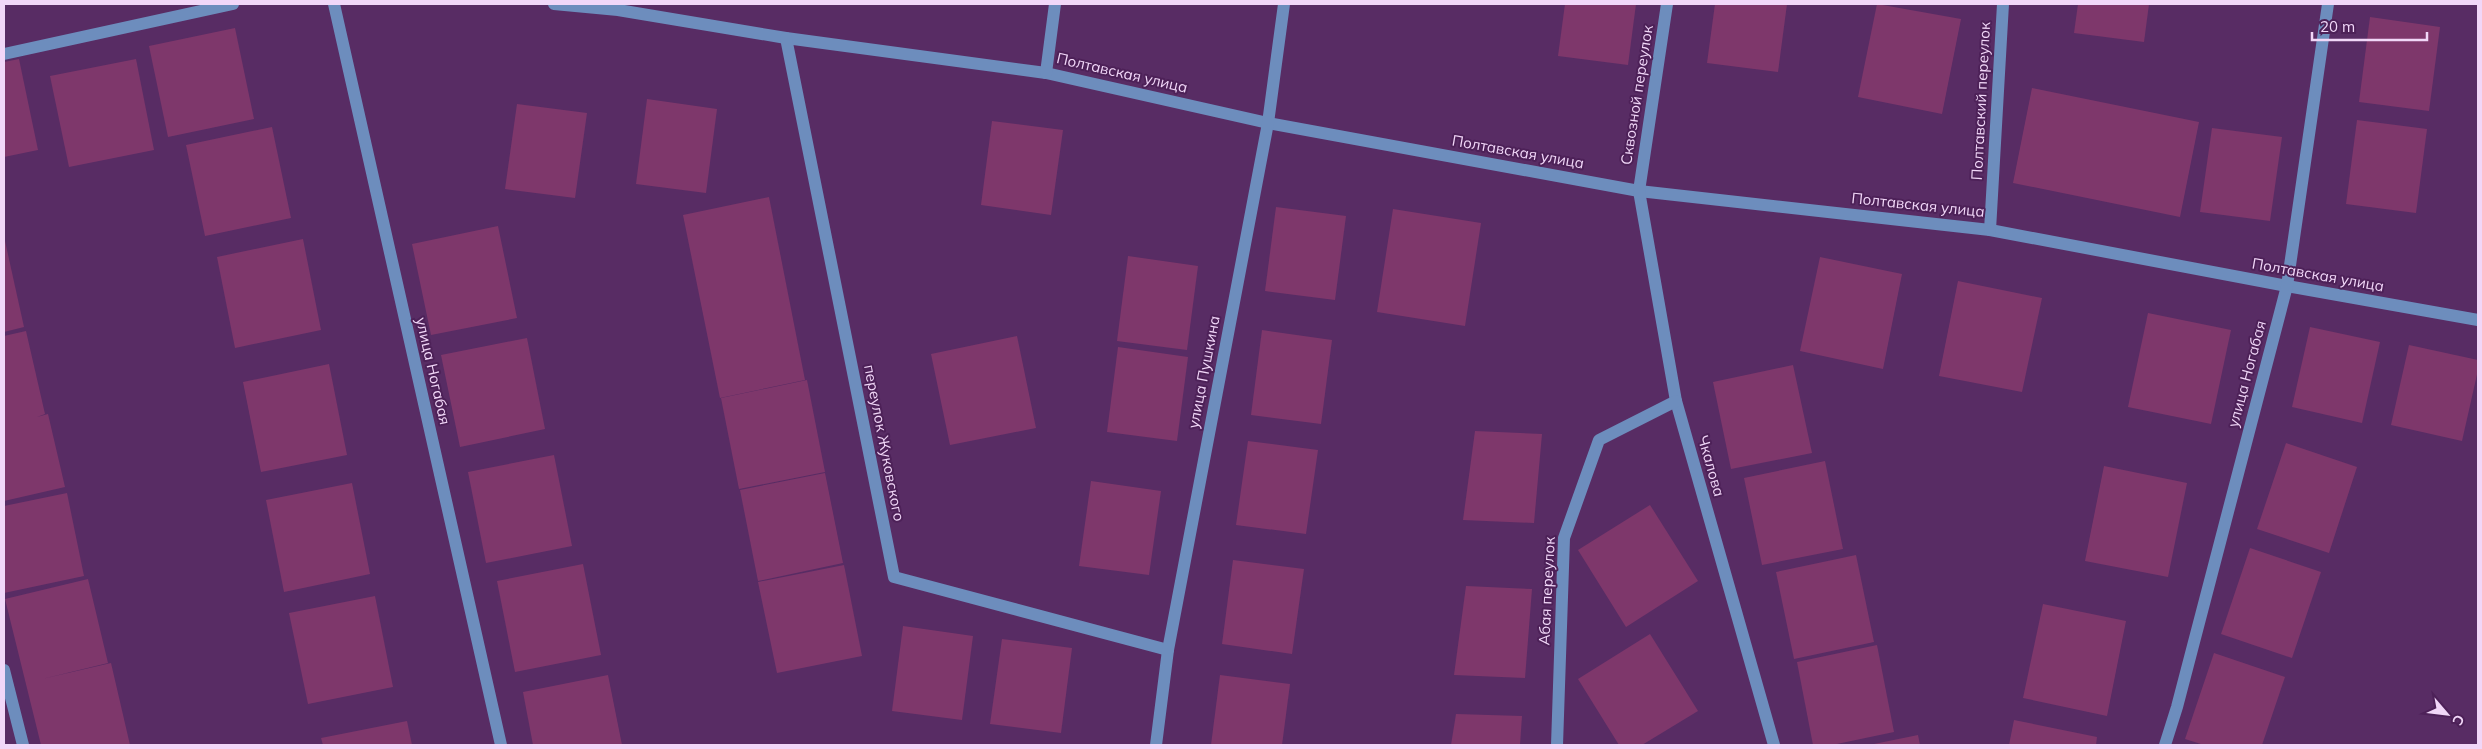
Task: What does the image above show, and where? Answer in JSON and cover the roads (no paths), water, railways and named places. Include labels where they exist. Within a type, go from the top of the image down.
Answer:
[{"type":"street","points":[[4,54],[233,4]]},
{"type":"street","name":"улица Ногабая","points":[[334,4],[501,745]]},
{"type":"street","name":"Полтавская улица","points":[[554,4],[619,7],[786,38],[1046,73],[1268,123],[1639,191],[1990,230],[2478,320]]},
{"type":"street","points":[[1046,73],[1055,4]]},
{"type":"street","name":"улица Пушкина","points":[[1156,745],[1168,650],[1268,123],[1284,4]]},
{"type":"street","name":"Сквозной переулок","points":[[1639,191],[1668,4]]},
{"type":"street","name":"Полтавский переулок","points":[[1990,230],[2003,4]]},
{"type":"street","name":"улица Ногабая","points":[[2165,745],[2177,708],[2287,286],[2328,4]]},
{"type":"street","name":"переулок Жуковского","points":[[786,38],[894,577],[1168,650]]},
{"type":"street","name":"Чкалова","points":[[1639,191],[1676,402],[1774,745]]},
{"type":"street","name":"Абая переулок","points":[[1557,745],[1564,538],[1599,440],[1676,402]]},
{"type":"street","points":[[4,670],[23,745]]}]
